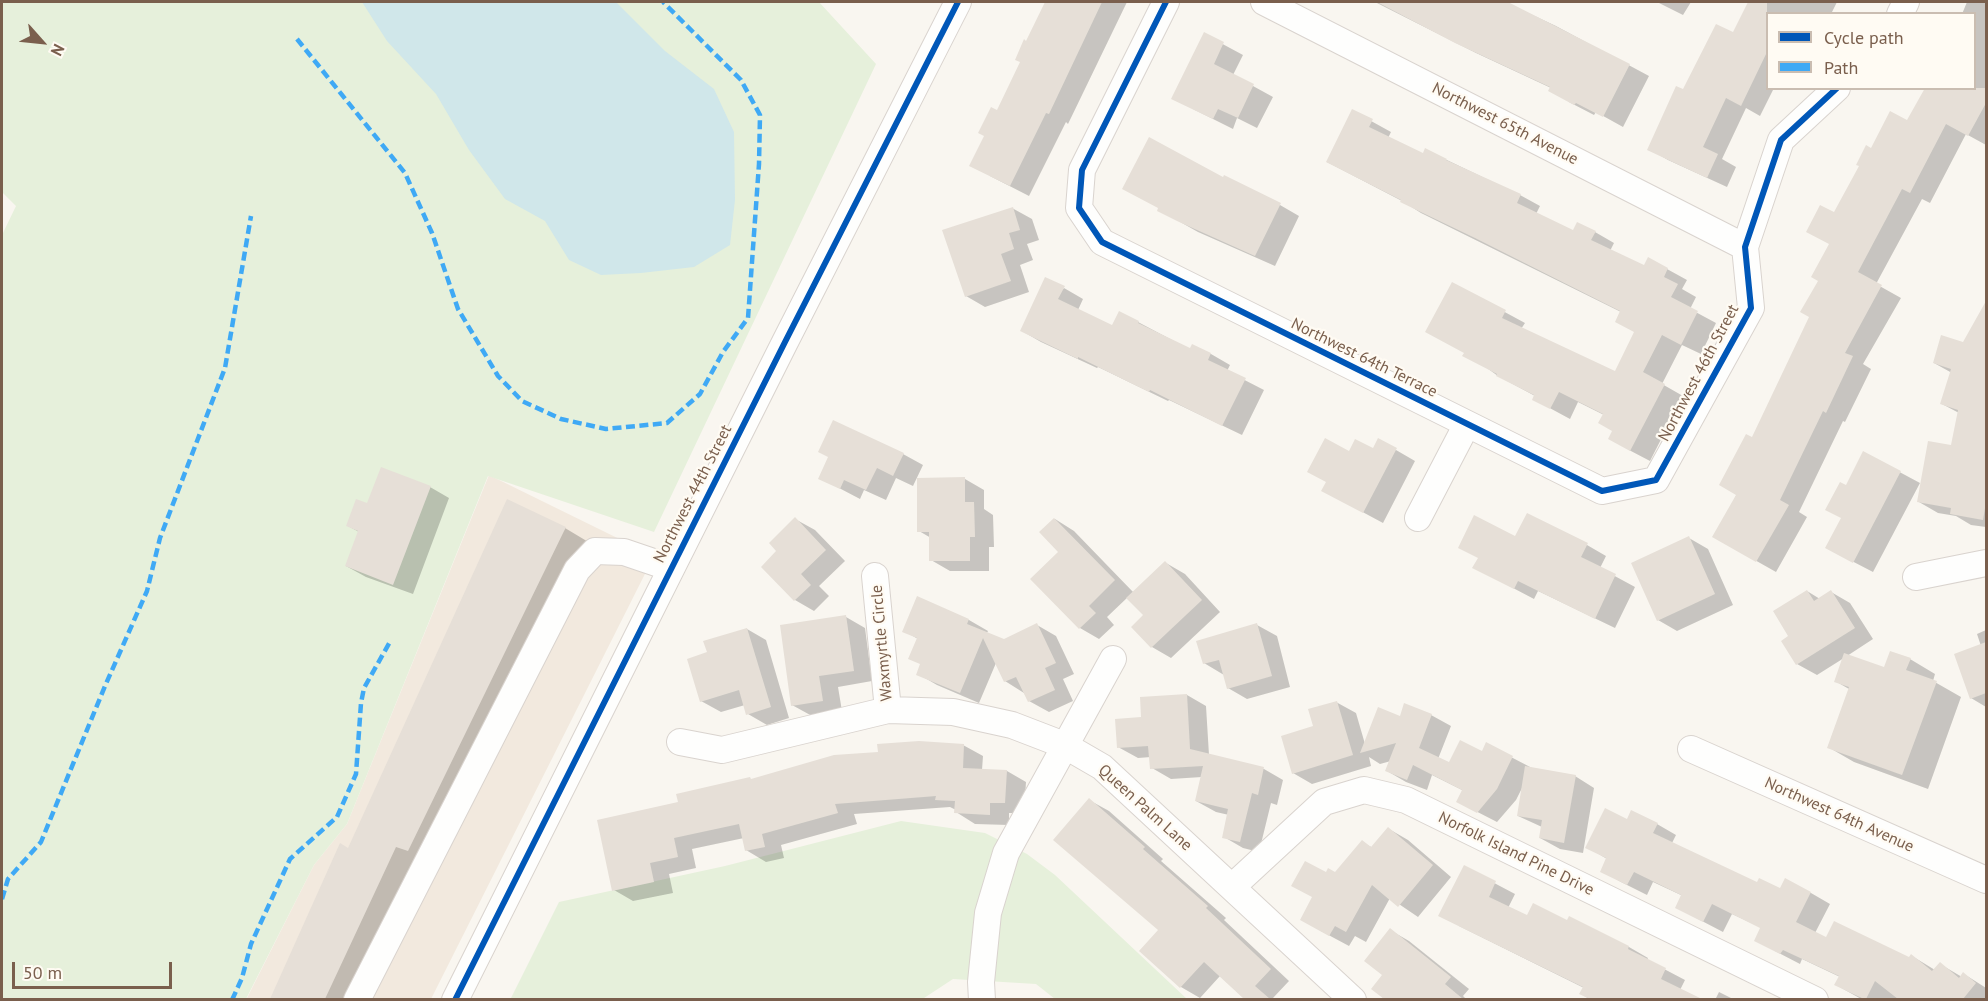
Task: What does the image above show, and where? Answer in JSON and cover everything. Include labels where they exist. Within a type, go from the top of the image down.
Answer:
[{"type":"street","name":"Northwest 44th Street","points":[[455,999],[958,2]]},
{"type":"street","name":"Northwest 64th Terrace","points":[[1166,2],[1082,170],[1079,208],[1102,242],[1602,491],[1656,480]]},
{"type":"street","name":"Northwest 65th Avenue","points":[[1264,2],[1745,247]]},
{"type":"street","name":"Northwest 46th Street","points":[[1656,480],[1750,308],[1745,247],[1781,140],[1835,90]]},
{"type":"street","points":[[1418,518],[1467,424]]},
{"type":"street","points":[[357,999],[577,570],[595,551],[624,552],[671,568]]},
{"type":"street","points":[[1916,577],[1986,562]]},
{"type":"street","name":"Waxmyrtle Circle","points":[[875,576],[888,710]]},
{"type":"street","points":[[982,999],[981,982],[988,913],[1006,853],[1113,659]]},
{"type":"street","name":"Queen Palm Lane","points":[[680,742],[722,750],[888,710],[953,712],[1012,725],[1064,745],[1102,767],[1353,999]]},
{"type":"street","name":"Northwest 64th Avenue","points":[[1691,749],[1986,880]]},
{"type":"street","name":"Norfolk Island Pine Drive","points":[[1232,886],[1324,802],[1364,790],[1406,800],[1815,999]]},
{"type":"shaded area","points":[[489,475],[654,556],[431,999],[246,1000],[314,865],[347,824]]},
{"type":"green space","points":[[2,2],[819,2],[876,64],[654,532],[488,476],[347,824],[314,865],[246,999],[2,999],[2,235],[16,206],[2,192]]},
{"type":"green space","points":[[901,821],[985,833],[1027,854],[1055,875],[1187,999],[1055,999],[1036,984],[953,979],[921,1000],[510,1000],[559,902],[725,866]]},
{"type":"water","points":[[362,2],[616,2],[665,51],[714,89],[734,132],[735,200],[730,245],[694,267],[641,273],[601,275],[569,260],[545,221],[505,199],[469,150],[436,94],[387,41]]},
{"type":"building","points":[[1045,2],[1102,2],[1049,114],[1046,113],[1010,186],[969,166],[984,136],[978,133],[991,107],[997,110],[1020,62],[1015,60],[1024,39],[1026,41]]},
{"type":"building","points":[[1377,2],[1508,2],[1630,64],[1603,117],[1548,91],[1550,87],[1455,43]]},
{"type":"building","points":[[1748,2],[1767,2],[1766,54],[1741,106],[1726,98],[1703,147],[1718,154],[1707,178],[1647,150],[1676,86],[1683,89],[1716,24],[1733,32]]},
{"type":"building","points":[[1204,32],[1224,42],[1214,64],[1254,84],[1238,118],[1218,109],[1213,119],[1171,99]]},
{"type":"building","points":[[1986,88],[1986,103],[1968,136],[1946,124],[1910,193],[1902,189],[1858,272],[1882,285],[1845,353],[1853,356],[1826,413],[1823,411],[1780,500],[1789,505],[1756,562],[1712,537],[1736,495],[1719,485],[1746,434],[1752,437],[1809,317],[1800,312],[1818,281],[1811,277],[1829,244],[1806,232],[1820,205],[1834,212],[1859,166],[1856,165],[1866,145],[1871,148],[1890,111],[1907,120],[1924,90]]},
{"type":"building","points":[[1352,109],[1373,119],[1369,127],[1423,153],[1425,148],[1521,194],[1517,203],[1573,230],[1577,222],[1596,231],[1591,240],[1644,265],[1648,257],[1668,268],[1664,277],[1678,284],[1671,297],[1698,311],[1681,345],[1662,335],[1643,372],[1665,384],[1630,451],[1608,439],[1612,431],[1598,423],[1603,414],[1559,392],[1550,409],[1532,400],[1534,395],[1496,376],[1497,374],[1462,356],[1464,353],[1425,332],[1452,282],[1506,310],[1502,318],[1615,371],[1634,332],[1615,322],[1620,311],[1400,202],[1401,200],[1326,162]]},
{"type":"building","points":[[1149,137],[1223,177],[1224,175],[1281,203],[1255,256],[1157,211],[1158,208],[1122,189]]},
{"type":"building","points":[[1013,207],[1020,230],[1009,233],[1014,249],[1001,254],[1011,281],[965,297],[942,230]]},
{"type":"building","points":[[1045,277],[1065,286],[1058,299],[1112,325],[1119,311],[1139,321],[1138,323],[1190,348],[1192,344],[1211,353],[1208,360],[1246,378],[1222,426],[1150,390],[1149,392],[1020,331]]},
{"type":"building","points":[[1986,301],[1986,502],[1983,520],[1950,514],[1951,508],[1917,502],[1928,441],[1951,445],[1958,410],[1940,404],[1951,369],[1933,363],[1941,335],[1963,342]]},
{"type":"building","points":[[833,420],[904,453],[893,476],[877,468],[866,490],[844,480],[840,489],[818,479],[828,457],[818,452]]},
{"type":"building","points":[[1325,438],[1349,451],[1355,439],[1373,448],[1378,438],[1397,448],[1363,513],[1321,491],[1326,482],[1307,472]]},
{"type":"building","points":[[1863,451],[1901,471],[1853,563],[1825,548],[1841,518],[1825,510],[1840,482],[1846,485]]},
{"type":"building","points":[[381,467],[431,486],[393,585],[345,566],[358,531],[346,526],[356,499],[367,503]]},
{"type":"building","points":[[965,477],[965,502],[974,502],[975,537],[970,537],[970,561],[929,561],[929,532],[917,532],[917,478]]},
{"type":"building","points":[[507,499],[566,527],[408,851],[396,847],[325,999],[270,999],[340,843],[348,848]]},
{"type":"building","points":[[1527,513],[1588,543],[1581,557],[1616,574],[1595,619],[1518,581],[1514,589],[1472,568],[1478,558],[1458,548],[1474,515],[1515,536]]},
{"type":"building","points":[[795,517],[826,550],[801,574],[811,585],[794,601],[761,567],[776,551],[769,543]]},
{"type":"building","points":[[1054,518],[1115,580],[1089,606],[1096,613],[1079,629],[1030,579],[1058,552],[1039,532]]},
{"type":"building","points":[[1689,536],[1715,594],[1657,621],[1631,563]]},
{"type":"building","points":[[1165,561],[1202,600],[1151,648],[1131,627],[1143,615],[1126,598]]},
{"type":"building","points":[[1807,590],[1814,601],[1831,590],[1855,628],[1796,665],[1781,641],[1788,636],[1773,611]]},
{"type":"building","points":[[917,596],[969,619],[967,624],[1004,639],[1037,623],[1056,663],[1045,668],[1055,690],[1028,702],[1016,677],[1004,682],[983,638],[960,693],[916,675],[920,664],[908,659],[917,638],[902,632]]},
{"type":"building","points":[[846,615],[854,671],[819,676],[823,701],[791,706],[780,625]]},
{"type":"building","points":[[1257,623],[1272,676],[1227,689],[1219,660],[1203,664],[1196,641]]},
{"type":"building","points":[[747,628],[771,707],[746,715],[739,690],[700,702],[687,659],[707,652],[703,641]]},
{"type":"building","points":[[1986,642],[1986,693],[1970,699],[1954,654]]},
{"type":"building","points":[[1890,651],[1911,658],[1906,670],[1937,681],[1902,775],[1827,748],[1849,687],[1834,682],[1844,653],[1884,667]]},
{"type":"building","points":[[1187,694],[1190,749],[1264,767],[1258,795],[1252,793],[1240,842],[1222,838],[1228,809],[1195,801],[1203,766],[1150,769],[1148,746],[1117,748],[1115,719],[1141,717],[1140,697]]},
{"type":"building","points":[[1337,701],[1353,755],[1292,774],[1281,736],[1313,726],[1308,709]]},
{"type":"building","points":[[1404,703],[1432,714],[1419,748],[1449,762],[1460,740],[1482,751],[1486,742],[1513,756],[1497,789],[1477,813],[1456,802],[1462,790],[1413,765],[1407,780],[1385,771],[1396,743],[1360,753],[1378,707],[1400,716]]},
{"type":"building","points":[[919,741],[964,744],[963,768],[1007,770],[1005,803],[990,803],[990,815],[954,813],[955,801],[935,800],[936,796],[835,804],[838,813],[762,834],[765,847],[745,851],[739,824],[674,838],[678,857],[650,863],[654,882],[612,891],[597,820],[678,802],[676,794],[750,777],[751,779],[834,755],[878,752],[877,744]]},
{"type":"building","points":[[1525,766],[1576,775],[1564,843],[1539,838],[1542,820],[1517,816]]},
{"type":"building","points":[[1089,798],[1208,906],[1206,908],[1271,969],[1255,986],[1270,999],[1244,999],[1204,962],[1180,988],[1139,951],[1158,930],[1053,840]]},
{"type":"building","points":[[1605,808],[1627,819],[1631,810],[1658,823],[1653,833],[1757,882],[1759,878],[1780,888],[1785,878],[1811,892],[1796,922],[1826,937],[1834,921],[1909,957],[1911,954],[1932,971],[1940,962],[1959,978],[1963,972],[1976,983],[1963,999],[1898,999],[1875,981],[1864,999],[1834,985],[1839,976],[1783,950],[1780,954],[1754,941],[1760,928],[1712,904],[1703,922],[1675,908],[1681,895],[1634,872],[1627,885],[1600,872],[1606,858],[1585,848]]},
{"type":"building","points":[[1388,827],[1433,865],[1398,907],[1372,885],[1346,932],[1335,926],[1329,936],[1300,920],[1312,897],[1291,886],[1305,861],[1326,872],[1328,868],[1335,872],[1362,840],[1371,847]]},
{"type":"building","points":[[1464,865],[1496,881],[1489,897],[1527,915],[1533,903],[1567,920],[1569,916],[1629,946],[1628,949],[1666,968],[1661,979],[1702,999],[1590,999],[1579,994],[1583,987],[1438,916]]},
{"type":"building","points":[[1390,928],[1451,977],[1445,984],[1463,999],[1384,999],[1371,989],[1382,975],[1364,961]]},
{"type":"marked path","points":[[297,39],[405,173],[432,233],[458,309],[498,376],[522,401],[561,419],[606,429],[667,423],[700,394],[723,352],[748,318],[759,164],[760,115],[741,80],[663,2]]},
{"type":"marked path","points":[[2,899],[8,879],[41,842],[147,591],[160,538],[225,368],[251,216]]},
{"type":"marked path","points":[[232,1000],[242,978],[251,944],[290,859],[337,817],[356,774],[364,688],[391,640]]},
{"type":"cycle path","points":[[455,1000],[958,2]]},
{"type":"cycle path","points":[[1166,2],[1082,170],[1079,208],[1102,242],[1602,491],[1656,480],[1751,308],[1745,247],[1781,140],[1835,90]]}]
